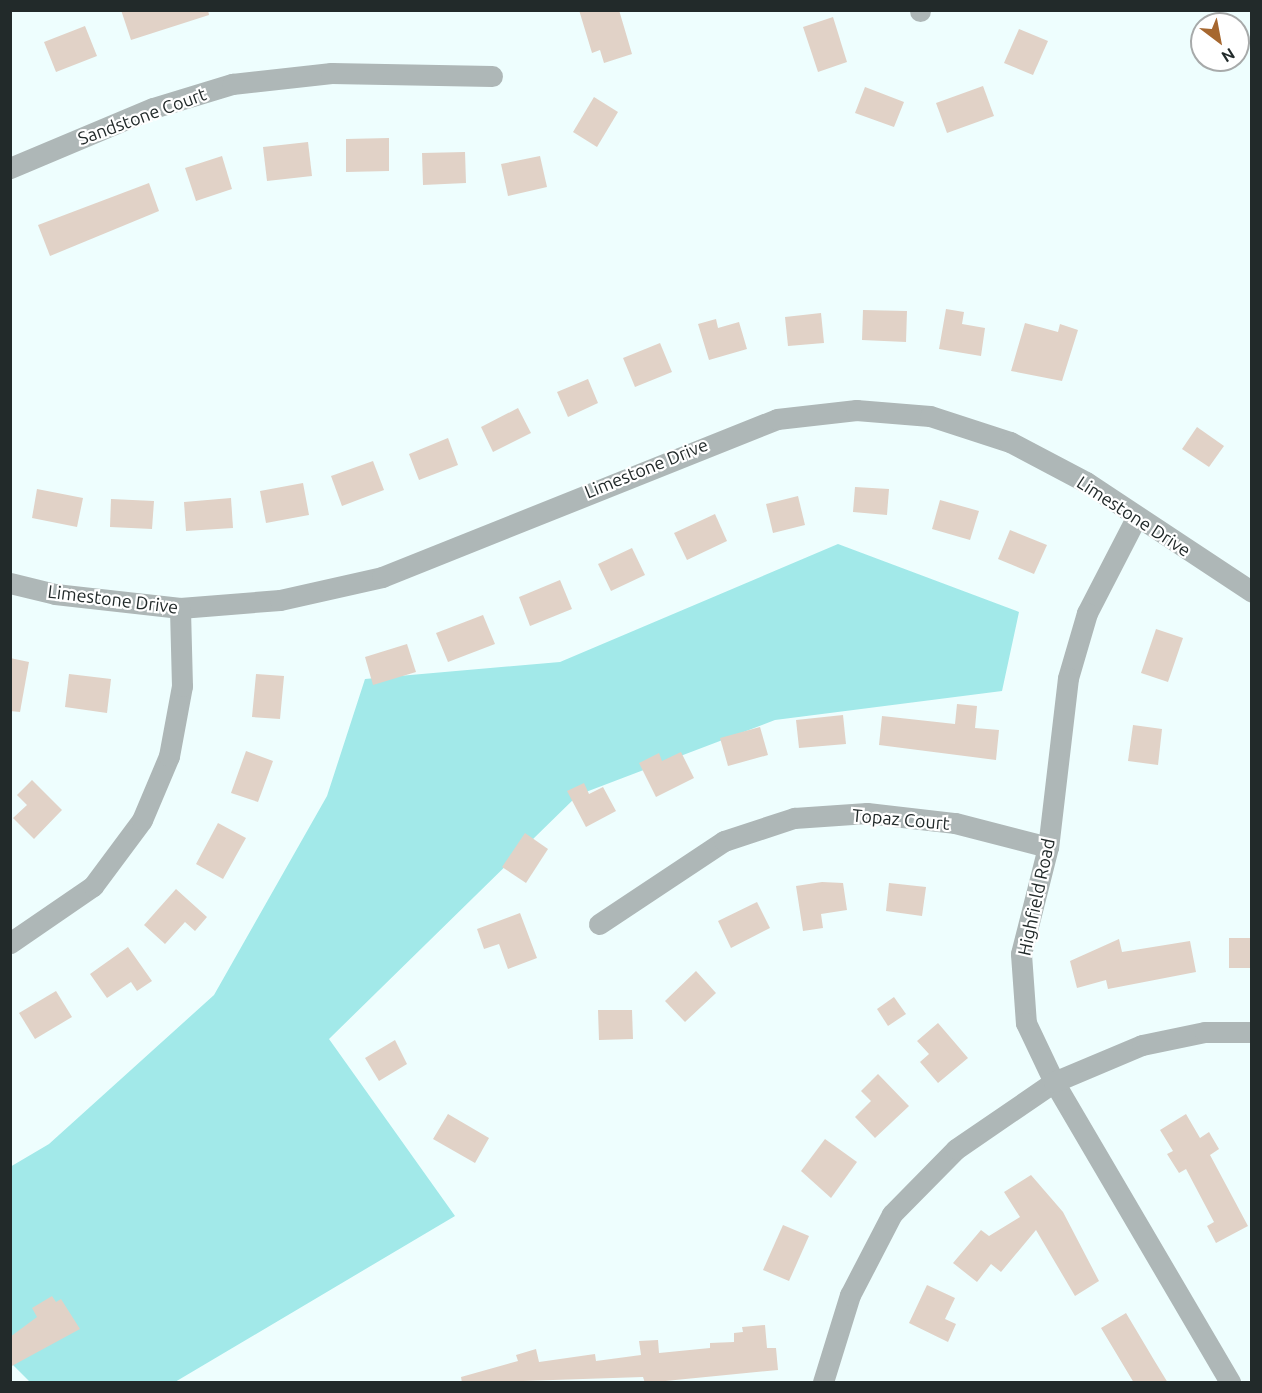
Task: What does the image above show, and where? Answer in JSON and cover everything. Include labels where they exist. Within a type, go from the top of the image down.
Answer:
[{"type":"street","name":"Sandstone Court","points":[[10,168],[153,108],[232,84],[331,73],[492,76]]},
{"type":"street","name":"Limestone Drive","points":[[10,583],[55,594],[180,608],[280,600],[382,577],[701,445],[777,419],[856,410],[930,416],[1010,442],[1086,482],[1136,518],[1251,592]]},
{"type":"street","name":"Highfield Road","points":[[1136,518],[1087,613],[1068,678],[1048,847],[1021,954],[1026,1023],[1054,1082],[1230,1383]]},
{"type":"street","points":[[10,942],[93,886],[142,820],[169,756],[182,686],[180,608]]},
{"type":"street","name":"Topaz Court","points":[[599,924],[724,841],[794,818],[867,813],[955,823],[1048,847]]},
{"type":"street","points":[[823,1383],[850,1295],[892,1215],[956,1149],[1054,1082],[1142,1045],[1205,1032],[1251,1032]]},
{"type":"shaded area","points":[[838,544],[1019,612],[1002,691],[775,720],[578,795],[329,1039],[455,1216],[175,1382],[30,1382],[11,1363],[10,1167],[49,1144],[214,995],[327,796],[365,679],[560,662]]},
{"type":"building","points":[[121,10],[208,10],[209,15],[131,40]]},
{"type":"building","points":[[579,10],[619,10],[632,54],[604,63],[600,50],[592,53]]},
{"type":"building","points":[[833,17],[847,62],[818,72],[803,27]]},
{"type":"building","points":[[85,26],[97,56],[56,72],[44,42]]},
{"type":"building","points":[[1019,29],[1048,41],[1033,75],[1004,63]]},
{"type":"building","points":[[983,86],[994,116],[947,133],[936,103]]},
{"type":"building","points":[[865,87],[904,102],[894,127],[855,113]]},
{"type":"building","points":[[594,97],[618,112],[597,147],[573,132]]},
{"type":"building","points":[[389,138],[389,171],[346,172],[346,139]]},
{"type":"building","points":[[308,142],[312,176],[267,181],[263,147]]},
{"type":"building","points":[[465,152],[466,183],[423,185],[422,153]]},
{"type":"building","points":[[222,156],[232,189],[196,201],[185,168]]},
{"type":"building","points":[[540,156],[547,187],[508,196],[501,164]]},
{"type":"building","points":[[149,183],[159,211],[50,256],[38,225]]},
{"type":"building","points":[[946,309],[964,312],[962,324],[985,328],[981,356],[939,349]]},
{"type":"building","points":[[863,310],[907,311],[906,342],[862,340]]},
{"type":"building","points":[[821,313],[824,343],[788,346],[785,317]]},
{"type":"building","points":[[716,319],[718,328],[739,322],[747,349],[709,360],[698,324]]},
{"type":"building","points":[[1025,323],[1058,332],[1060,324],[1078,330],[1062,381],[1011,371]]},
{"type":"building","points":[[660,343],[672,372],[635,387],[623,358]]},
{"type":"building","points":[[588,379],[598,403],[568,417],[557,392]]},
{"type":"building","points":[[518,408],[531,433],[493,452],[481,427]]},
{"type":"building","points":[[1197,427],[1224,446],[1209,467],[1182,449]]},
{"type":"building","points":[[448,438],[458,465],[419,480],[409,454]]},
{"type":"building","points":[[373,461],[384,490],[342,506],[331,476]]},
{"type":"building","points":[[303,483],[309,515],[266,523],[260,491]]},
{"type":"building","points":[[855,487],[889,489],[887,515],[853,512]]},
{"type":"building","points":[[37,489],[83,498],[77,527],[32,518]]},
{"type":"building","points":[[798,496],[805,525],[773,533],[766,504]]},
{"type":"building","points":[[231,498],[233,528],[186,531],[184,502]]},
{"type":"building","points":[[111,499],[154,501],[152,529],[110,527]]},
{"type":"building","points":[[940,500],[979,511],[970,540],[932,529]]},
{"type":"building","points":[[715,514],[727,541],[687,560],[674,533]]},
{"type":"building","points":[[1010,530],[1047,545],[1034,574],[998,559]]},
{"type":"building","points":[[632,548],[645,575],[611,591],[598,564]]},
{"type":"building","points":[[560,580],[572,609],[530,626],[519,597]]},
{"type":"building","points":[[483,615],[495,644],[448,662],[436,633]]},
{"type":"building","points":[[1156,629],[1183,638],[1168,682],[1141,673]]},
{"type":"building","points":[[407,644],[416,672],[373,685],[365,657]]},
{"type":"building","points":[[10,658],[29,662],[20,712],[10,711]]},
{"type":"building","points":[[69,674],[111,679],[107,713],[65,707]]},
{"type":"building","points":[[256,674],[284,676],[280,719],[252,717]]},
{"type":"building","points":[[957,704],[977,706],[975,728],[999,730],[996,760],[879,745],[882,716],[955,724]]},
{"type":"building","points":[[843,715],[846,744],[799,748],[796,720]]},
{"type":"building","points":[[1133,725],[1162,729],[1158,765],[1128,761]]},
{"type":"building","points":[[760,727],[768,755],[728,766],[720,738]]},
{"type":"building","points":[[246,751],[273,761],[258,802],[231,793]]},
{"type":"building","points":[[681,752],[694,778],[656,797],[639,763],[659,753],[662,761]]},
{"type":"building","points":[[32,780],[62,810],[34,839],[13,818],[27,805],[17,795]]},
{"type":"building","points":[[584,783],[589,794],[603,787],[616,811],[586,827],[567,791]]},
{"type":"building","points":[[218,823],[246,838],[223,879],[196,864]]},
{"type":"building","points":[[525,833],[548,849],[526,883],[502,867]]},
{"type":"building","points":[[822,882],[843,883],[847,910],[821,914],[823,928],[803,931],[796,886]]},
{"type":"building","points":[[889,883],[926,887],[922,916],[886,911]]},
{"type":"building","points":[[176,889],[207,917],[195,931],[185,922],[165,944],[144,925]]},
{"type":"building","points":[[757,902],[770,928],[731,948],[718,921]]},
{"type":"building","points":[[520,913],[537,958],[508,969],[499,944],[484,949],[477,929]]},
{"type":"building","points":[[1229,938],[1251,938],[1251,968],[1229,968]]},
{"type":"building","points":[[1119,939],[1122,952],[1190,941],[1196,972],[1108,989],[1106,980],[1077,988],[1070,961]]},
{"type":"building","points":[[128,947],[152,981],[137,991],[131,982],[107,998],[90,974]]},
{"type":"building","points":[[696,971],[716,993],[685,1022],[665,1001]]},
{"type":"building","points":[[56,991],[72,1017],[35,1039],[19,1013]]},
{"type":"building","points":[[894,997],[906,1014],[888,1026],[877,1009]]},
{"type":"building","points":[[598,1010],[632,1010],[633,1039],[599,1040]]},
{"type":"building","points":[[938,1023],[968,1058],[938,1083],[920,1062],[929,1054],[917,1041]]},
{"type":"building","points":[[395,1040],[407,1064],[379,1081],[365,1058]]},
{"type":"building","points":[[878,1074],[909,1106],[875,1138],[855,1117],[871,1101],[861,1091]]},
{"type":"building","points":[[448,1114],[489,1138],[475,1163],[433,1139]]},
{"type":"building","points":[[1186,1114],[1200,1138],[1209,1132],[1219,1149],[1210,1155],[1248,1226],[1216,1243],[1207,1226],[1214,1222],[1186,1169],[1179,1173],[1167,1154],[1173,1151],[1160,1130]]},
{"type":"building","points":[[825,1139],[857,1162],[831,1198],[801,1171]]},
{"type":"building","points":[[1031,1175],[1063,1212],[1099,1281],[1075,1296],[1036,1230],[1001,1272],[991,1264],[977,1282],[953,1263],[981,1230],[989,1236],[1020,1217],[1004,1192]]},
{"type":"building","points":[[783,1225],[809,1236],[789,1281],[763,1270]]},
{"type":"building","points":[[927,1285],[955,1298],[945,1319],[956,1324],[948,1342],[909,1323]]},
{"type":"building","points":[[52,1296],[56,1302],[61,1299],[80,1329],[10,1367],[10,1337],[37,1317],[32,1308]]},
{"type":"building","points":[[1126,1313],[1168,1383],[1134,1383],[1101,1328]]},
{"type":"building","points":[[765,1325],[767,1348],[776,1348],[778,1370],[645,1383],[643,1377],[462,1383],[461,1377],[518,1361],[516,1355],[536,1349],[539,1362],[595,1354],[596,1361],[641,1355],[639,1341],[658,1340],[659,1353],[710,1348],[710,1343],[734,1342],[734,1333],[743,1332],[742,1327]]}]
